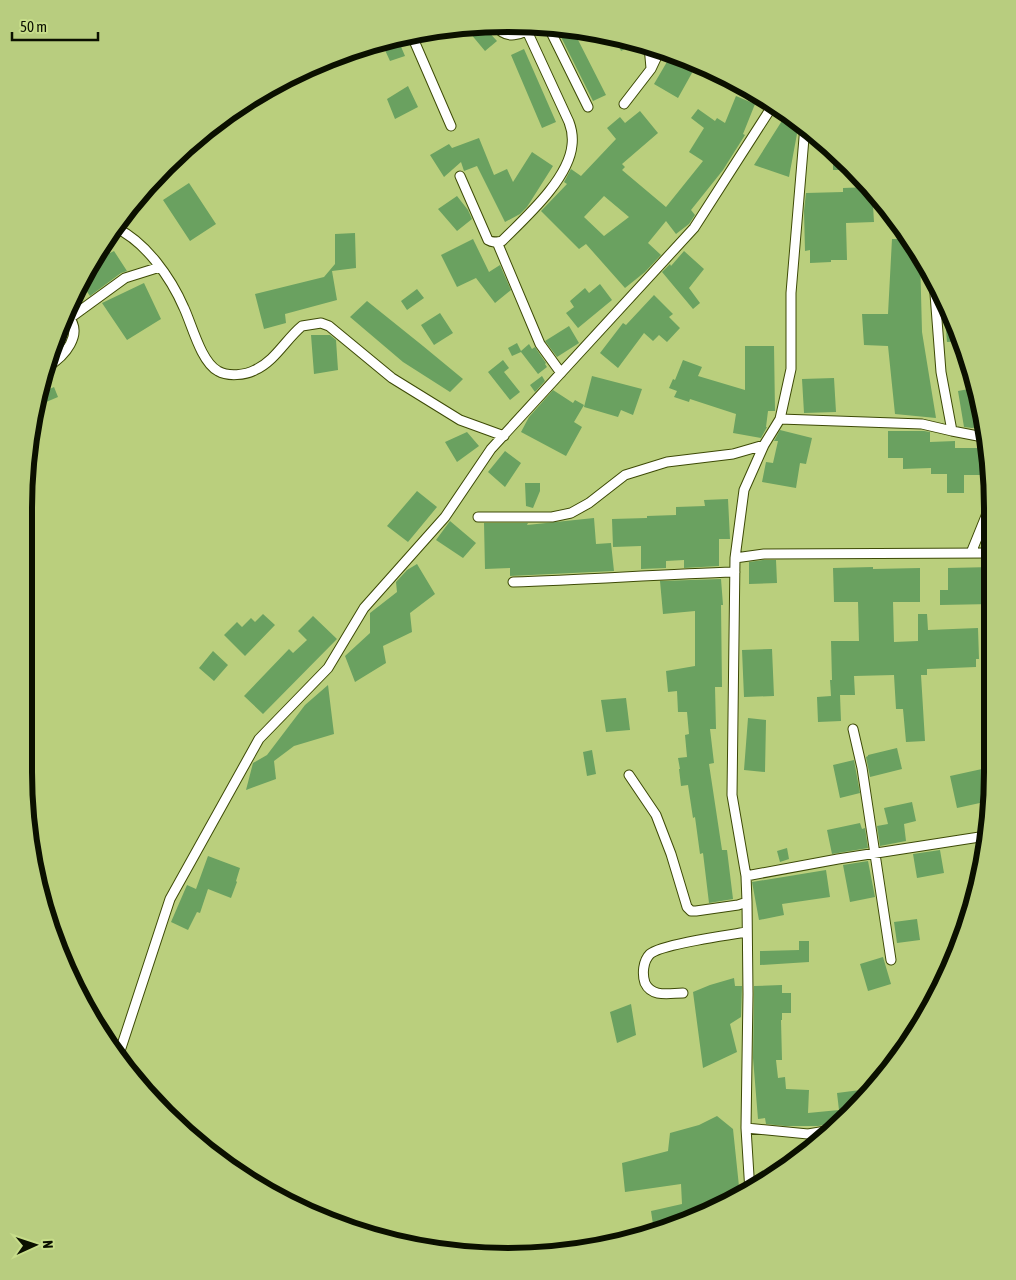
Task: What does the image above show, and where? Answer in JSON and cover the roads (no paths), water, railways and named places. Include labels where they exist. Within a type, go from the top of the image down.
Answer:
[{"type":"street","points":[[503,32],[518,35],[522,33]]},
{"type":"street","points":[[460,176],[484,234],[488,240],[497,242],[502,241],[538,205],[562,172],[570,156],[573,134],[532,34]]},
{"type":"street","points":[[555,36],[588,107]]},
{"type":"street","points":[[415,42],[451,126]]},
{"type":"street","points":[[650,55],[652,69]]},
{"type":"street","points":[[624,104],[652,69],[657,57]]},
{"type":"street","points":[[121,1047],[170,899],[260,739],[328,668],[364,608],[445,516],[491,449],[694,228],[770,111]]},
{"type":"street","points":[[749,1182],[746,1128],[746,876],[732,795],[735,558],[744,490],[764,445],[780,419],[791,369],[790,293],[804,137]]},
{"type":"street","points":[[123,231],[146,249],[160,267],[184,306],[202,351],[218,372],[240,374],[254,371],[273,357],[302,326],[321,323],[329,326],[392,378],[460,420],[504,436]]},
{"type":"street","points":[[497,242],[540,344],[561,373]]},
{"type":"street","points":[[76,311],[125,278],[160,267]]},
{"type":"street","points":[[936,301],[941,372],[952,431]]},
{"type":"street","points":[[57,359],[71,346],[74,328],[71,322]]},
{"type":"street","points":[[780,419],[922,424],[977,436]]},
{"type":"street","points":[[478,517],[552,517],[571,513],[625,475],[668,462],[733,454],[764,445]]},
{"type":"street","points":[[971,553],[984,521]]},
{"type":"street","points":[[735,558],[764,554],[984,553]]},
{"type":"street","points":[[513,582],[735,572]]},
{"type":"street","points":[[853,729],[862,768],[891,960]]},
{"type":"street","points":[[629,775],[656,815],[671,854],[687,907],[691,911],[696,911],[747,902]]},
{"type":"street","points":[[746,876],[978,837]]},
{"type":"street","points":[[683,993],[657,994],[649,989],[643,973],[645,963],[650,954],[673,945],[747,932]]},
{"type":"street","points":[[746,1128],[808,1134],[818,1132]]}]
